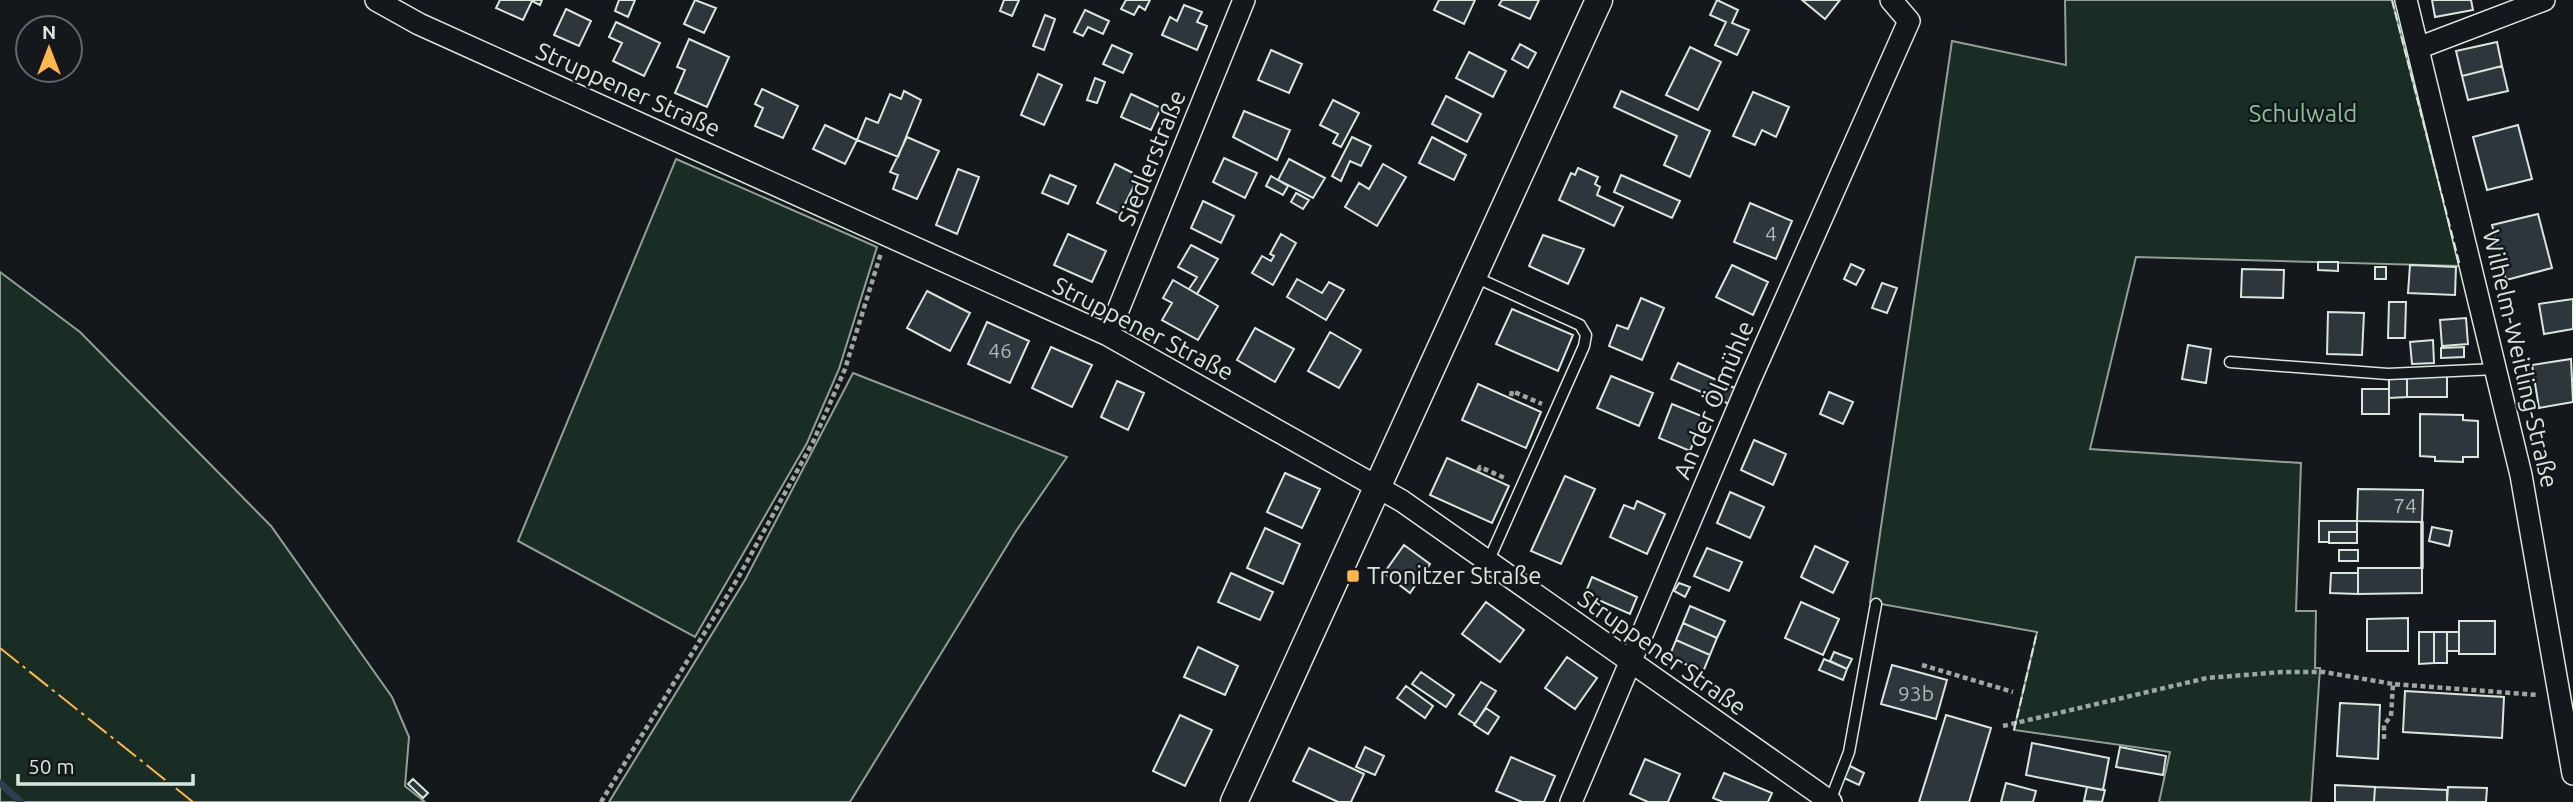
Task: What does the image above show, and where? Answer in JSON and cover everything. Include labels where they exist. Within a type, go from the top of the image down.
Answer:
[{"type":"street","name":"Struppener Straße","points":[[376,0],[419,24],[1108,335],[1378,487],[1831,802]]},
{"type":"street","name":"Siedlerstraße","points":[[1108,335],[1244,0]]},
{"type":"street","points":[[1234,802],[1599,0]]},
{"type":"street","name":"An der Ölmühle","points":[[1571,802],[1749,382],[1909,21],[1891,0]]},
{"type":"street","name":"Wilhelm-Weitling-Straße","points":[[2406,0],[2521,475],[2573,774]]},
{"type":"street","points":[[2418,48],[2544,0]]},
{"type":"lane","points":[[1474,277],[1580,325],[1586,335],[1584,346],[1488,562]]},
{"type":"lane","points":[[2230,362],[2388,374],[2496,369]]},
{"type":"lane","points":[[1831,802],[1849,752],[1876,604]]},
{"type":"path","points":[[601,802],[738,578],[813,442],[845,369],[886,236]]},
{"type":"path","points":[[1511,396],[1512,391],[1556,410]]},
{"type":"path","points":[[1478,471],[1480,467],[1522,486]]},
{"type":"path","points":[[1922,665],[2013,692]]},
{"type":"path","points":[[2003,726],[2207,678],[2282,671],[2324,672],[2393,684],[2546,695]]},
{"type":"path","points":[[2384,739],[2384,726],[2391,716],[2393,684]]},
{"type":"green space","name":"Schulwald","points":[[2065,0],[2392,0],[2460,266],[2136,257],[2090,449],[2301,463],[2296,611],[2316,611],[2315,668],[2320,668],[2311,802],[2159,802],[2170,752],[2014,730],[2037,632],[1870,602],[1952,41],[2066,65]]},
{"type":"green space","points":[[676,159],[877,247],[839,369],[807,443],[695,637],[518,541]]},
{"type":"green space","points":[[0,272],[80,332],[271,526],[392,697],[409,737],[405,786],[425,802],[0,802]]},
{"type":"green space","points":[[853,373],[1067,457],[1016,531],[850,802],[609,802],[745,580]]},
{"type":"building","points":[[500,0],[542,0],[540,5],[532,1],[523,20],[496,8]]},
{"type":"building","points":[[619,0],[635,0],[628,17],[615,11]]},
{"type":"building","points":[[695,0],[716,8],[704,33],[684,24]]},
{"type":"building","points":[[1004,0],[1019,0],[1012,16],[1000,11]]},
{"type":"building","points":[[1126,0],[1150,0],[1145,10],[1139,6],[1134,15],[1121,9]]},
{"type":"building","points":[[1439,0],[1475,0],[1464,24],[1434,10]]},
{"type":"building","points":[[1502,0],[1539,0],[1530,19],[1499,5]]},
{"type":"building","points":[[1717,0],[1738,10],[1732,23],[1749,30],[1737,55],[1715,45],[1726,22],[1710,15]]},
{"type":"building","points":[[1802,0],[1840,0],[1825,19]]},
{"type":"building","points":[[2432,0],[2471,0],[2473,10],[2435,17]]},
{"type":"building","points":[[1184,5],[1202,12],[1197,22],[1207,26],[1197,50],[1162,35],[1170,17],[1177,21]]},
{"type":"building","points":[[566,9],[591,21],[579,46],[554,35]]},
{"type":"building","points":[[1085,10],[1109,21],[1103,34],[1088,27],[1083,36],[1074,32]]},
{"type":"building","points":[[1045,15],[1055,19],[1044,50],[1033,46]]},
{"type":"building","points":[[616,22],[660,43],[644,76],[613,61],[622,43],[609,37]]},
{"type":"building","points":[[689,39],[729,57],[707,107],[675,93],[685,70],[677,67]]},
{"type":"building","points":[[2497,42],[2502,66],[2462,76],[2456,51]]},
{"type":"building","points":[[1520,44],[1536,53],[1528,68],[1512,59]]},
{"type":"building","points":[[1112,45],[1132,54],[1123,73],[1103,64]]},
{"type":"building","points":[[1690,47],[1721,62],[1698,110],[1666,95]]},
{"type":"building","points":[[1271,50],[1302,64],[1289,93],[1258,80]]},
{"type":"building","points":[[1469,52],[1506,71],[1493,97],[1456,78]]},
{"type":"building","points":[[2502,66],[2508,91],[2468,100],[2462,76]]},
{"type":"building","points":[[1038,74],[1062,85],[1044,125],[1021,115]]},
{"type":"building","points":[[1095,78],[1105,82],[1097,103],[1087,100]]},
{"type":"building","points":[[762,89],[798,106],[783,138],[755,126],[763,108],[755,104]]},
{"type":"building","points":[[904,91],[921,100],[898,157],[857,140],[866,118],[878,123],[890,94],[901,99]]},
{"type":"building","points":[[1621,91],[1710,131],[1690,177],[1664,165],[1677,136],[1614,107]]},
{"type":"building","points":[[1753,92],[1789,107],[1776,137],[1762,130],[1755,145],[1733,136]]},
{"type":"building","points":[[1131,94],[1161,108],[1151,130],[1121,117]]},
{"type":"building","points":[[1446,96],[1481,114],[1467,142],[1432,124]]},
{"type":"building","points":[[1333,100],[1359,113],[1341,147],[1333,143],[1338,134],[1320,125]]},
{"type":"building","points":[[1244,111],[1290,130],[1277,160],[1233,137]]},
{"type":"building","points":[[825,125],[857,140],[845,164],[813,149]]},
{"type":"building","points":[[2518,125],[2532,179],[2487,190],[2473,137]]},
{"type":"building","points":[[907,137],[939,151],[917,199],[893,189],[898,175],[890,172]]},
{"type":"building","points":[[1352,137],[1371,146],[1361,166],[1350,161],[1341,181],[1332,176]]},
{"type":"building","points":[[1432,137],[1466,155],[1454,180],[1419,163]]},
{"type":"building","points":[[1224,158],[1257,173],[1245,198],[1213,182]]},
{"type":"building","points":[[1289,159],[1325,178],[1313,198],[1278,180]]},
{"type":"building","points":[[1115,164],[1139,176],[1120,214],[1097,203]]},
{"type":"building","points":[[1383,164],[1406,177],[1377,226],[1345,207],[1359,183],[1369,189]]},
{"type":"building","points":[[1578,168],[1598,177],[1595,184],[1600,187],[1597,195],[1623,207],[1614,226],[1559,200],[1571,173],[1575,175]]},
{"type":"building","points":[[958,169],[979,177],[957,234],[936,225]]},
{"type":"building","points":[[1050,175],[1076,186],[1068,204],[1042,193]]},
{"type":"building","points":[[1621,175],[1680,201],[1672,218],[1614,192]]},
{"type":"building","points":[[1271,176],[1288,186],[1283,195],[1266,186]]},
{"type":"building","points":[[1296,193],[1309,200],[1303,209],[1291,202]]},
{"type":"building","points":[[1203,201],[1234,216],[1221,243],[1191,228]]},
{"type":"building","points":[[1750,203],[1792,221],[1776,259],[1734,242]]},
{"type":"building","points":[[2538,214],[2552,268],[2506,280],[2492,225]]},
{"type":"building","points":[[1068,234],[1106,251],[1092,282],[1054,265]]},
{"type":"building","points":[[1281,234],[1296,243],[1273,285],[1252,273],[1262,256],[1271,261],[1274,256],[1270,254]]},
{"type":"building","points":[[1543,235],[1584,249],[1568,284],[1529,266]]},
{"type":"building","points":[[1191,245],[1218,259],[1197,294],[1189,289],[1197,277],[1178,267]]},
{"type":"building","points":[[2318,262],[2338,262],[2338,271],[2318,270]]},
{"type":"building","points":[[1851,264],[1864,270],[1856,285],[1844,279]]},
{"type":"building","points":[[1732,265],[1768,282],[1753,315],[1716,297]]},
{"type":"building","points":[[2410,265],[2456,267],[2455,295],[2408,293]]},
{"type":"building","points":[[2375,267],[2386,267],[2386,279],[2375,279]]},
{"type":"building","points":[[2242,269],[2284,270],[2283,298],[2241,297]]},
{"type":"building","points":[[1297,279],[1322,293],[1329,282],[1344,290],[1326,320],[1287,297]]},
{"type":"building","points":[[1173,280],[1218,306],[1198,340],[1162,320],[1172,303],[1163,298]]},
{"type":"building","points":[[1882,283],[1897,288],[1887,313],[1872,308]]},
{"type":"building","points":[[927,291],[970,313],[950,351],[907,328]]},
{"type":"building","points":[[1641,298],[1664,308],[1642,360],[1609,346],[1617,325],[1628,329]]},
{"type":"building","points":[[2573,299],[2573,329],[2544,334],[2539,304]]},
{"type":"building","points":[[2389,302],[2406,302],[2405,338],[2388,338]]},
{"type":"building","points":[[1512,309],[1573,335],[1558,371],[1496,344]]},
{"type":"building","points":[[2328,312],[2364,313],[2362,355],[2327,354]]},
{"type":"building","points":[[2466,318],[2468,344],[2442,346],[2440,320]]},
{"type":"building","points":[[987,322],[1029,341],[1010,383],[968,364]]},
{"type":"building","points":[[1255,328],[1294,349],[1275,382],[1237,360]]},
{"type":"building","points":[[1330,332],[1361,350],[1339,388],[1308,371]]},
{"type":"building","points":[[2433,340],[2434,363],[2412,364],[2410,342]]},
{"type":"building","points":[[2188,345],[2211,349],[2206,383],[2182,379]]},
{"type":"building","points":[[1051,347],[1092,365],[1072,407],[1032,388]]},
{"type":"building","points":[[2464,347],[2464,357],[2441,358],[2441,348]]},
{"type":"building","points":[[2571,359],[2573,402],[2539,408],[2532,365]]},
{"type":"building","points":[[1678,363],[1735,388],[1729,404],[1671,379]]},
{"type":"building","points":[[1611,376],[1653,393],[1639,426],[1597,408]]},
{"type":"building","points":[[2447,376],[2447,397],[2407,397],[2407,377]]},
{"type":"building","points":[[2389,379],[2407,379],[2407,397],[2389,398]]},
{"type":"building","points":[[1117,381],[1144,393],[1128,430],[1101,417]]},
{"type":"building","points":[[1478,384],[1541,412],[1526,448],[1462,420]]},
{"type":"building","points":[[2362,389],[2389,389],[2389,414],[2362,414]]},
{"type":"building","points":[[1829,392],[1853,402],[1843,424],[1820,414]]},
{"type":"building","points":[[1672,404],[1704,417],[1690,451],[1659,438]]},
{"type":"building","points":[[2420,414],[2463,415],[2463,420],[2478,421],[2478,457],[2463,457],[2463,462],[2435,461],[2435,457],[2420,456]]},
{"type":"building","points":[[1754,440],[1786,454],[1773,485],[1741,470]]},
{"type":"building","points":[[1447,458],[1509,486],[1492,523],[1430,495]]},
{"type":"building","points":[[1285,473],[1320,489],[1302,528],[1267,512]]},
{"type":"building","points":[[1565,476],[1595,489],[1561,564],[1531,551]]},
{"type":"building","points":[[2358,489],[2423,490],[2422,522],[2357,521]]},
{"type":"building","points":[[1730,492],[1764,507],[1750,538],[1717,523]]},
{"type":"building","points":[[1637,501],[1665,514],[1647,554],[1610,537],[1624,505],[1634,509]]},
{"type":"building","points":[[2319,521],[2357,521],[2357,532],[2329,532],[2329,542],[2319,542]]},
{"type":"building","points":[[2432,527],[2452,531],[2449,546],[2429,541]]},
{"type":"building","points":[[1265,528],[1300,544],[1283,584],[1247,568]]},
{"type":"building","points":[[2329,532],[2357,532],[2357,543],[2329,543]]},
{"type":"building","points":[[1404,545],[1430,564],[1410,593],[1384,573]]},
{"type":"building","points":[[1815,546],[1848,562],[1833,593],[1801,577]]},
{"type":"building","points":[[1707,548],[1742,562],[1729,591],[1694,576]]},
{"type":"building","points":[[2339,550],[2358,550],[2358,561],[2339,561]]},
{"type":"building","points":[[2358,568],[2422,568],[2422,593],[2358,594]]},
{"type":"building","points":[[1231,573],[1273,592],[1260,620],[1218,602]]},
{"type":"building","points":[[2331,573],[2358,573],[2358,594],[2330,593]]},
{"type":"building","points":[[1592,577],[1637,597],[1630,614],[1585,594]]},
{"type":"building","points":[[1679,583],[1690,587],[1685,597],[1674,591]]},
{"type":"building","points":[[1486,602],[1524,630],[1500,662],[1462,634]]},
{"type":"building","points":[[1801,602],[1839,619],[1823,655],[1785,638]]},
{"type":"building","points":[[1690,606],[1725,621],[1717,638],[1683,623]]},
{"type":"building","points":[[2408,618],[2408,651],[2367,651],[2367,619]]},
{"type":"building","points":[[2459,621],[2495,621],[2495,654],[2459,654]]},
{"type":"building","points":[[1683,623],[1717,638],[1710,655],[1676,640]]},
{"type":"building","points":[[2419,632],[2434,632],[2434,663],[2419,664]]},
{"type":"building","points":[[2434,632],[2447,632],[2447,663],[2434,663]]},
{"type":"building","points":[[2447,632],[2459,632],[2459,651],[2447,651]]},
{"type":"building","points":[[1676,640],[1710,655],[1703,672],[1669,657]]},
{"type":"building","points":[[1198,647],[1238,666],[1225,695],[1184,677]]},
{"type":"building","points":[[1834,652],[1852,659],[1847,669],[1830,661]]},
{"type":"building","points":[[1567,657],[1597,678],[1575,709],[1545,688]]},
{"type":"building","points":[[1824,659],[1847,669],[1843,680],[1819,670]]},
{"type":"building","points":[[1892,665],[1947,680],[1936,719],[1881,704]]},
{"type":"building","points":[[1421,672],[1454,695],[1446,707],[1412,684]]},
{"type":"building","points":[[1481,682],[1496,691],[1475,724],[1459,714]]},
{"type":"building","points":[[1406,686],[1433,706],[1425,718],[1397,698]]},
{"type":"building","points":[[2405,691],[2504,697],[2502,738],[2403,732]]},
{"type":"building","points":[[2340,703],[2380,705],[2378,759],[2337,756]]},
{"type":"building","points":[[1486,708],[1499,717],[1488,734],[1474,725]]},
{"type":"building","points":[[1180,715],[1212,730],[1185,786],[1153,771]]},
{"type":"building","points":[[1946,715],[1991,728],[1969,802],[1919,802]]},
{"type":"building","points":[[2032,743],[2109,758],[2103,790],[2026,775]]},
{"type":"building","points":[[1365,747],[1384,756],[1375,775],[1356,767]]},
{"type":"building","points":[[2120,747],[2166,756],[2163,775],[2116,767]]},
{"type":"building","points":[[1309,748],[1364,774],[1351,802],[1338,802],[1293,781]]},
{"type":"building","points":[[1511,757],[1555,776],[1544,802],[1522,802],[1496,791]]},
{"type":"building","points":[[1645,759],[1680,774],[1668,802],[1648,802],[1630,794]]},
{"type":"building","points":[[1850,766],[1864,773],[1859,785],[1844,778]]},
{"type":"building","points":[[1724,773],[1772,793],[1768,802],[1723,802],[1713,798]]},
{"type":"building","points":[[413,779],[428,793],[423,798],[408,784]]},
{"type":"building","points":[[2006,783],[2036,791],[2033,802],[2001,802]]},
{"type":"building","points":[[2335,785],[2375,787],[2374,802],[2335,802]]},
{"type":"building","points":[[2087,787],[2105,790],[2102,802],[2084,801]]},
{"type":"building","points":[[2375,787],[2447,790],[2447,802],[2374,802]]},
{"type":"building","points":[[2448,787],[2487,788],[2486,802],[2447,802]]},
{"type":"waterway","points":[[0,783],[21,802]]},
{"type":"fence","points":[[2392,0],[2460,266]]},
{"type":"fence","points":[[2014,730],[2037,632]]},
{"type":"wall","points":[[2422,522],[2422,568]]},
{"type":"power","points":[[0,648],[193,802]]},
{"type":"place","name":"Tronitzer Straße","points":[[1353,576]]}]
